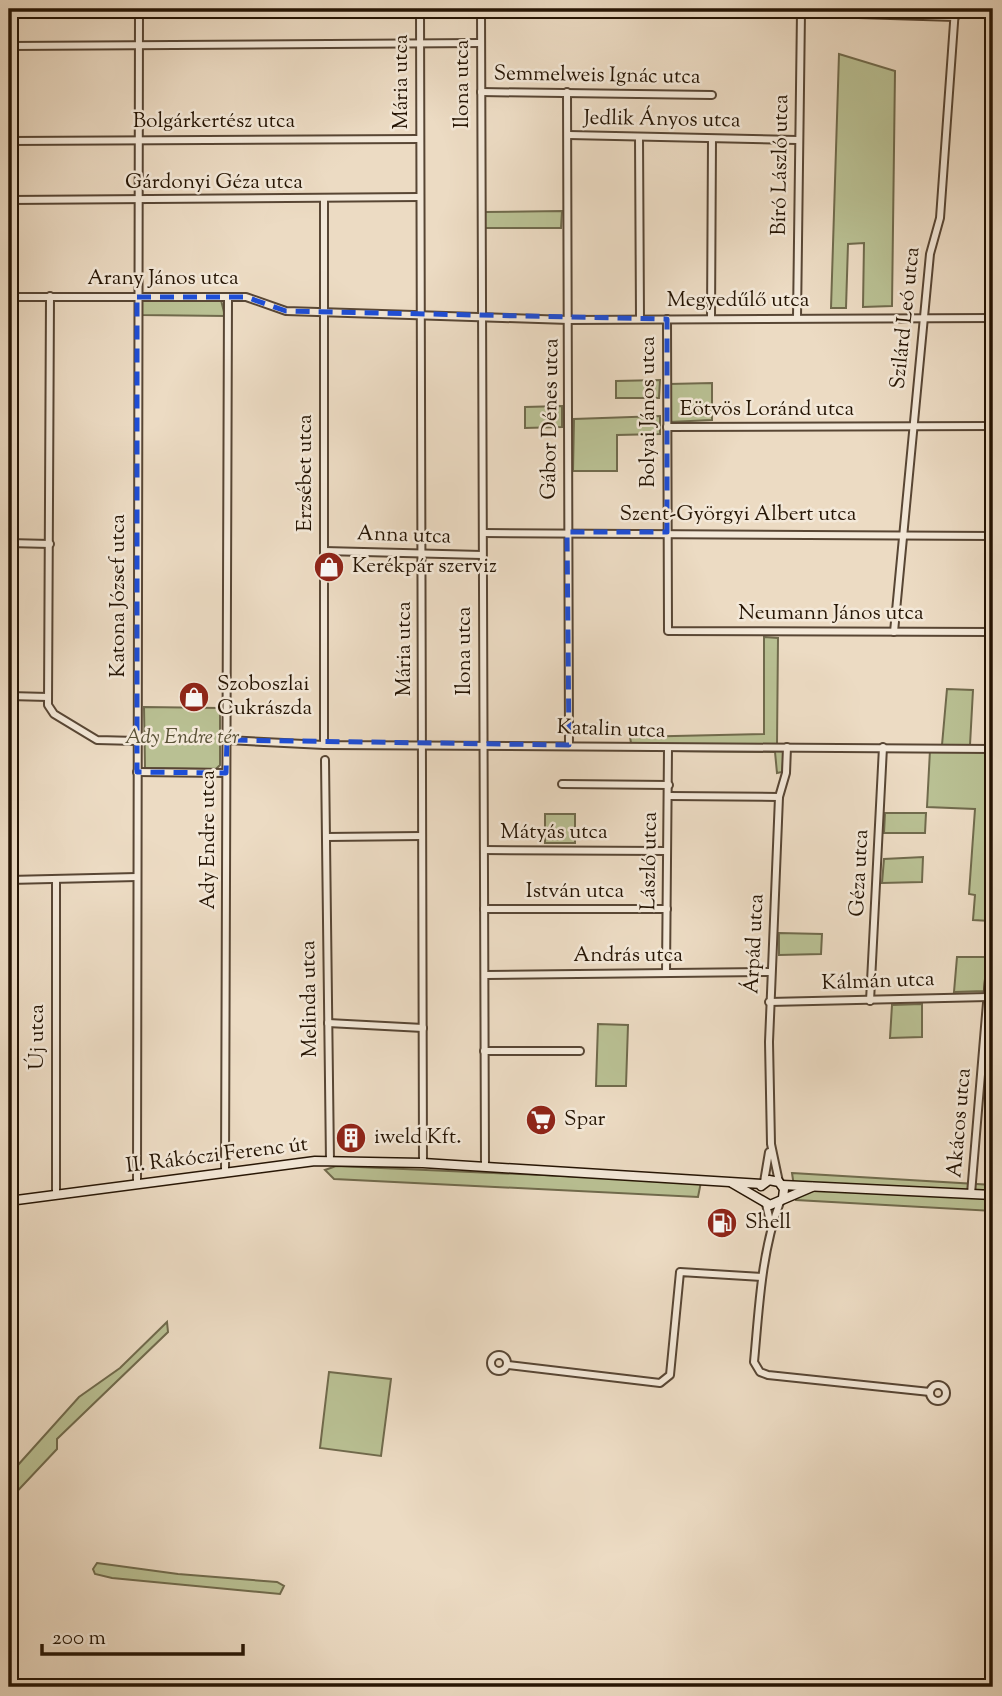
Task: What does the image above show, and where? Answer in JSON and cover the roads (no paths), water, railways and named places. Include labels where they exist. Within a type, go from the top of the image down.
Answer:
[{"type":"main road","name":"II. Rákóczi Ferenc út","points":[[9,1201],[330,1161],[424,1163],[993,1195]]},
{"type":"main road","name":"II. Rákóczi Ferenc út","points":[[723,1180],[763,1202],[782,1200],[818,1185]]},
{"type":"main road","points":[[763,1183],[763,1202]]},
{"type":"main road","points":[[780,1183],[782,1200]]},
{"type":"street","name":"Katona József utca","points":[[137,1184],[139,9]]},
{"type":"street","name":"Mária utca","points":[[420,9],[424,1163]]},
{"type":"street","name":"Ilona utca","points":[[481,9],[485,1167]]},
{"type":"street","points":[[693,9],[955,13]]},
{"type":"street","name":"Bíró László utca","points":[[797,318],[797,140],[801,12]]},
{"type":"street","name":"Szilárd Leó utca","points":[[894,632],[901,533],[923,317],[933,237],[940,218],[955,13]]},
{"type":"street","points":[[9,46],[480,43]]},
{"type":"street","name":"Semmelweis Ignác utca","points":[[481,92],[712,95]]},
{"type":"street","name":"Gábor Dénes utca","points":[[567,92],[569,745]]},
{"type":"street","name":"Jedlik Ányos utca","points":[[569,135],[797,140]]},
{"type":"street","points":[[639,137],[640,319]]},
{"type":"street","name":"Bolgárkertész utca","points":[[9,141],[420,139]]},
{"type":"street","points":[[711,318],[712,139]]},
{"type":"street","name":"Gárdonyi Géza utca","points":[[9,200],[324,200],[420,197]]},
{"type":"street","name":"Erzsébet utca","points":[[324,200],[324,745]]},
{"type":"street","points":[[50,296],[48,705],[54,714],[97,740],[137,741]]},
{"type":"street","name":"Arany János utca","points":[[9,297],[254,298],[286,311],[482,315]]},
{"type":"street","name":"Ady Endre utca","points":[[225,1172],[228,298]]},
{"type":"street","name":"Megyedűlő utca","points":[[482,315],[569,320],[993,318]]},
{"type":"street","name":"Bolyai János utca","points":[[667,319],[668,631]]},
{"type":"street","name":"Eötvös Loránd utca","points":[[667,427],[993,426]]},
{"type":"street","name":"Szent-Györgyi Albert utca","points":[[483,533],[901,533],[993,536]]},
{"type":"street","points":[[9,543],[50,544]]},
{"type":"street","name":"Anna utca","points":[[324,551],[482,555]]},
{"type":"street","name":"Neumann János utca","points":[[668,631],[993,632]]},
{"type":"street","points":[[9,696],[48,697]]},
{"type":"street","name":"Katalin utca","points":[[227,740],[324,745],[569,745],[668,749],[883,747],[993,750]]},
{"type":"street","name":"Árpád utca","points":[[780,1183],[771,1144],[769,1002],[779,797],[786,773],[787,747]]},
{"type":"street","name":"Géza utca","points":[[870,1001],[883,747]]},
{"type":"street","name":"László utca","points":[[666,973],[668,749]]},
{"type":"street","name":"Melinda utca","points":[[325,760],[330,1161]]},
{"type":"street","points":[[137,772],[226,773]]},
{"type":"street","points":[[562,784],[669,785]]},
{"type":"street","points":[[669,796],[779,797]]},
{"type":"street","points":[[326,838],[422,836]]},
{"type":"street","name":"Mátyás utca","points":[[484,850],[667,851]]},
{"type":"street","points":[[9,880],[137,877]]},
{"type":"street","name":"Új utca","points":[[56,880],[56,1195]]},
{"type":"street","name":"István utca","points":[[484,909],[667,909]]},
{"type":"street","name":"Akácos utca","points":[[971,1194],[993,931]]},
{"type":"street","name":"András utca","points":[[485,975],[771,972]]},
{"type":"street","name":"Kálmán utca","points":[[769,1002],[988,997]]},
{"type":"street","points":[[328,1023],[423,1028]]},
{"type":"street","points":[[484,1051],[580,1051]]},
{"type":"street","name":"Árpád utca","points":[[763,1183],[771,1144]]},
{"type":"street","points":[[782,1200],[771,1228],[762,1278],[754,1362],[760,1372],[930,1392]]},
{"type":"street","points":[[763,1202],[771,1228]]},
{"type":"street","points":[[508,1365],[660,1383],[670,1374],[680,1272],[762,1278]]},
{"type":"place","name":"Kerékpár szerviz","points":[[329,567]]},
{"type":"place","name":"Szoboszlai Cukrászda","points":[[194,697]]},
{"type":"place","name":"Spar","points":[[541,1120]]},
{"type":"place","name":"iweld Kft.","points":[[351,1138]]},
{"type":"place","name":"Shell","points":[[722,1223]]},
{"type":"park label","name":"Ady Endre tér","points":[[182,738]]}]
